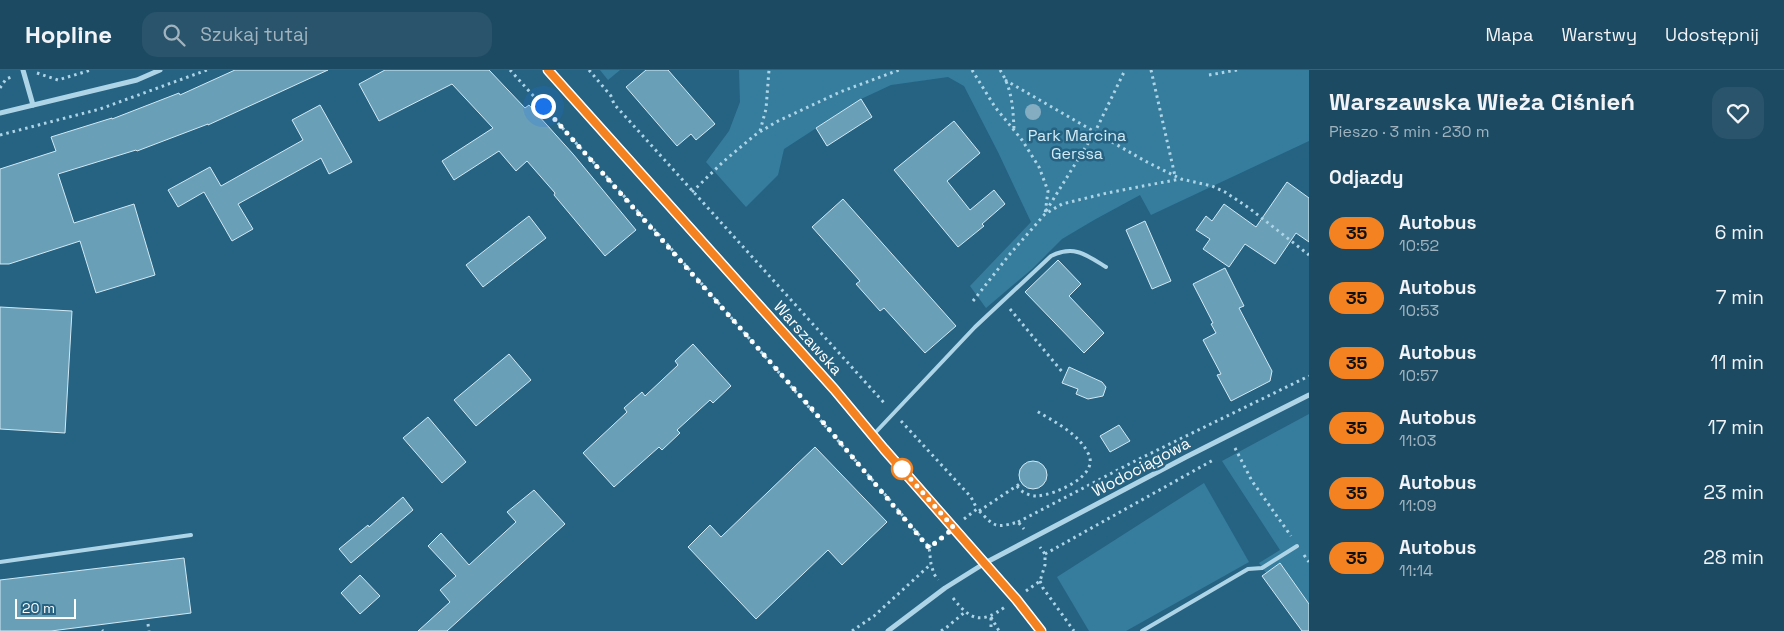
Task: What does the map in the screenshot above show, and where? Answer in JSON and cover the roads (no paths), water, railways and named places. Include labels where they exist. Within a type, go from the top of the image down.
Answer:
[{"type":"street","points":[[23,70],[33,106]]},
{"type":"street","points":[[0,113],[137,80],[160,70]]},
{"type":"street","name":"Warszawska","points":[[548,70],[834,389],[985,563],[1041,631]]},
{"type":"street","name":"Wodociągowa","points":[[888,631],[945,588],[985,563],[1186,457],[1309,395]]},
{"type":"lane","points":[[873,436],[975,327],[1051,256],[1064,250],[1085,254],[1106,267]]},
{"type":"lane","points":[[0,562],[191,535]]},
{"type":"lane","points":[[1142,631],[1248,569],[1262,568],[1297,546]]},
{"type":"park label","name":"Park Marcina Gerssa","points":[[1077,144]]}]
